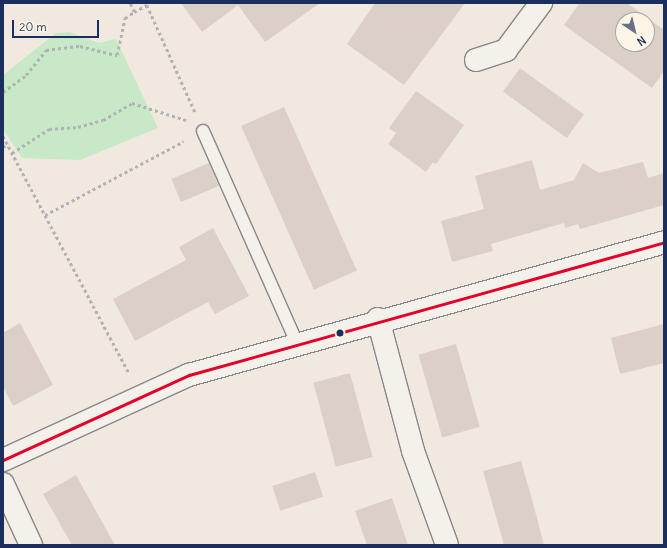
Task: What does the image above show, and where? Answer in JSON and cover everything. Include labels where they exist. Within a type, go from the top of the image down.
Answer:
[{"type":"street","points":[[476,60],[506,50],[541,3]]},
{"type":"street","points":[[3,460],[188,375],[378,319],[664,242]]},
{"type":"street","points":[[378,319],[413,452],[447,545]]},
{"type":"street","points":[[3,484],[31,545]]},
{"type":"lane","points":[[201,126],[297,344]]},
{"type":"path","points":[[130,3],[134,12]]},
{"type":"path","points":[[3,92],[26,75],[46,50],[80,46],[117,55],[125,18],[147,5],[201,126]]},
{"type":"path","points":[[12,153],[49,129],[78,127],[103,120],[132,103],[179,120],[201,126]]},
{"type":"path","points":[[45,215],[201,126]]},
{"type":"path","points":[[3,136],[142,397]]},
{"type":"path","points":[[3,147],[8,144]]},
{"type":"green space","points":[[69,32],[99,43],[116,39],[158,128],[80,160],[22,158],[3,129],[3,75],[56,33]]},
{"type":"building","points":[[181,3],[320,3],[265,42],[238,5],[202,32]]},
{"type":"building","points":[[375,3],[465,3],[404,85],[347,44]]},
{"type":"building","points":[[580,3],[627,3],[639,12],[615,12],[615,52],[655,52],[655,23],[664,30],[664,71],[652,88],[564,25]]},
{"type":"building","points":[[520,68],[584,114],[567,138],[503,91]]},
{"type":"building","points":[[416,91],[464,125],[436,164],[433,162],[426,172],[388,144],[396,133],[389,128]]},
{"type":"building","points":[[284,107],[357,271],[314,290],[241,126]]},
{"type":"building","points":[[532,160],[540,190],[574,180],[583,163],[599,173],[643,162],[648,178],[664,173],[664,205],[580,229],[578,224],[565,228],[564,223],[491,244],[493,251],[452,262],[441,221],[484,209],[475,176]]},
{"type":"building","points":[[209,163],[219,186],[181,202],[171,179]]},
{"type":"building","points":[[213,228],[249,296],[215,314],[208,302],[135,341],[113,299],[186,260],[179,247]]},
{"type":"building","points":[[20,323],[53,385],[13,406],[3,387],[3,333]]},
{"type":"building","points":[[664,324],[664,363],[620,374],[611,338]]},
{"type":"building","points":[[456,344],[480,427],[442,437],[419,355]]},
{"type":"building","points":[[350,373],[373,457],[336,467],[313,383]]},
{"type":"building","points":[[521,461],[544,545],[504,545],[483,471]]},
{"type":"building","points":[[315,472],[323,497],[280,511],[272,486]]},
{"type":"building","points":[[76,475],[115,545],[72,545],[43,494]]},
{"type":"building","points":[[392,498],[408,545],[367,545],[355,511]]},
{"type":"transit line","points":[[3,460],[189,375],[664,242]]}]
